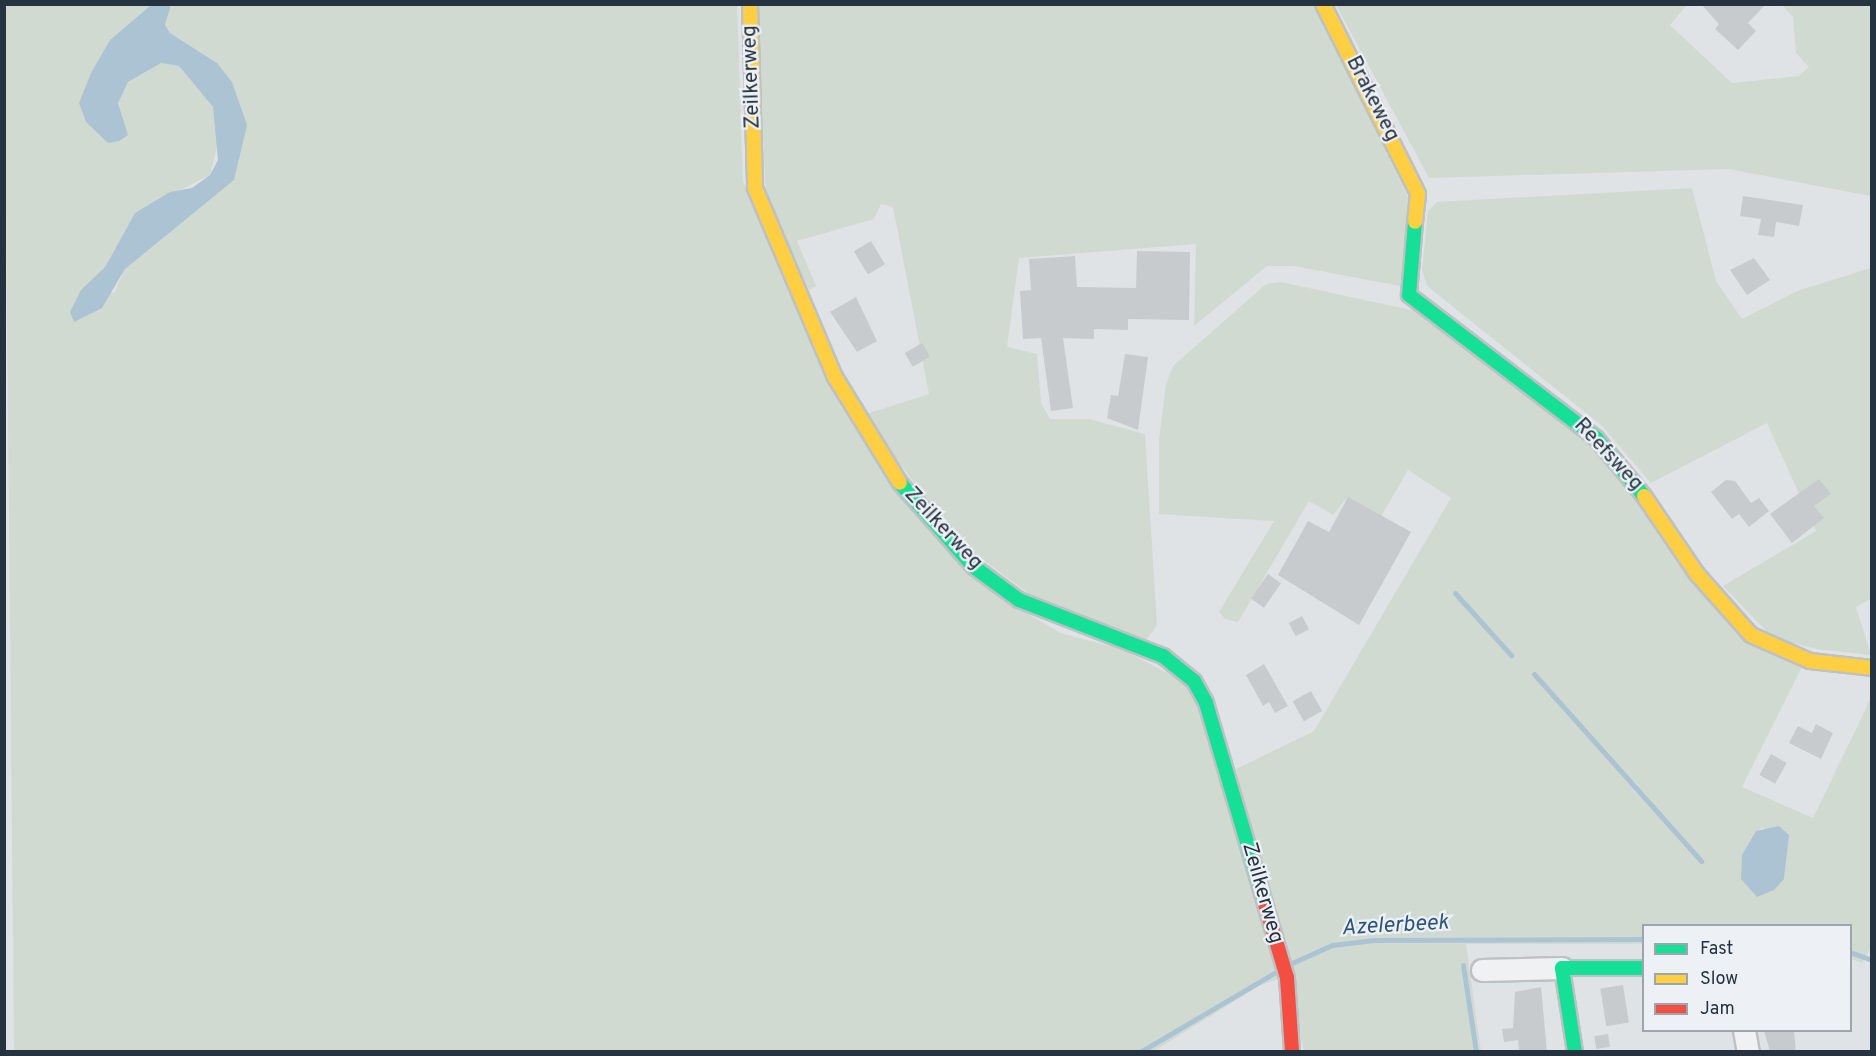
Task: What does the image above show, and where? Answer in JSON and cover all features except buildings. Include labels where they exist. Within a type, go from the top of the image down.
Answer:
[{"type":"street","name":"Zeilkerweg","points":[[750,4],[756,188],[789,279],[835,377],[879,455],[926,517],[974,567],[1019,600],[1162,656],[1194,681],[1206,703],[1285,971],[1292,1052]]},
{"type":"street","name":"Brakeweg","points":[[1323,4],[1418,194]]},
{"type":"street","name":"Reefsweg","points":[[1418,194],[1409,296],[1596,438],[1625,468],[1704,583],[1751,635],[1810,661],[1872,668]]},
{"type":"street","points":[[1562,968],[1575,1052]]},
{"type":"street","points":[[1482,970],[1642,968]]},
{"type":"street","points":[[1744,1032],[1748,1052]]},
{"type":"shaded area","points":[[4,5],[151,5],[110,40],[79,103],[127,135],[118,102],[128,82],[161,63],[179,66],[213,107],[219,139],[210,175],[135,213],[105,267],[81,290],[114,293],[125,269],[140,254],[234,180],[217,63],[170,33],[165,25],[171,5],[737,5],[743,181],[825,377],[1012,605],[1061,633],[1121,649],[1191,685],[1281,978],[1259,986],[1154,1051],[14,1051]]},
{"type":"shaded area","points":[[756,5],[1316,5],[1412,206],[1400,286],[1294,266],[1267,266],[1194,326],[1196,244],[1019,258],[1007,347],[1037,354],[1041,403],[1050,419],[1089,419],[1145,434],[1157,625],[1146,640],[1029,594],[959,542],[863,415],[929,394],[893,207],[881,204],[874,219],[797,241],[816,286],[809,290],[766,194]]},
{"type":"shaded area","points":[[1336,5],[1687,5],[1670,25],[1732,83],[1799,76],[1809,67],[1796,53],[1793,17],[1782,5],[1871,5],[1871,196],[1728,169],[1429,178]]},
{"type":"shaded area","points":[[1692,188],[1716,281],[1742,319],[1797,291],[1871,268],[1872,598],[1856,607],[1871,655],[1816,649],[1772,637],[1723,586],[1816,531],[1767,423],[1651,483],[1601,425],[1427,286],[1422,270],[1428,211],[1437,202]]},
{"type":"shaded area","points":[[1281,282],[1425,313],[1585,432],[1694,578],[1804,663],[1742,787],[1813,818],[1871,698],[1872,946],[1862,963],[1852,959],[1852,924],[1642,924],[1642,944],[1466,944],[1481,1051],[1304,1051],[1236,769],[1314,731],[1451,498],[1408,470],[1379,520],[1346,499],[1333,515],[1309,501],[1238,622],[1225,619],[1219,612],[1274,521],[1159,514],[1159,439],[1166,384],[1173,366],[1266,284]],"holes":[[[1762,827],[1787,848],[1784,879],[1742,855]]]},
{"type":"water","points":[[151,5],[171,5],[165,25],[170,33],[217,63],[232,82],[247,125],[234,180],[125,269],[102,308],[74,322],[70,312],[81,290],[105,267],[135,213],[170,192],[192,188],[210,175],[218,160],[213,107],[179,66],[161,63],[128,82],[118,103],[128,135],[119,141],[108,143],[86,122],[79,103],[91,73],[110,40]]},
{"type":"water","points":[[1779,826],[1789,835],[1784,879],[1774,890],[1757,897],[1741,879],[1742,855],[1756,831]]},
{"type":"waterway","points":[[1455,593],[1511,655]]},
{"type":"waterway","points":[[1534,674],[1701,861]]},
{"type":"waterway","name":"Azelerbeek","points":[[1292,963],[1332,945],[1374,940],[1642,939]]},
{"type":"waterway","name":"Azelerbeek","points":[[1852,953],[1872,960]]},
{"type":"waterway","points":[[1463,965],[1476,1052]]},
{"type":"waterway","name":"Azelerbeek","points":[[1140,1052],[1276,972]]},
{"type":"traffic: fast","points":[[1415,222],[1409,295],[1596,438],[1644,496]]},
{"type":"traffic: fast","points":[[900,483],[974,567],[1019,600],[1163,656],[1194,681],[1206,703],[1265,904]]},
{"type":"traffic: fast","points":[[1575,1052],[1562,968],[1642,968]]},
{"type":"traffic: slow","points":[[750,4],[755,188],[835,377],[900,483]]},
{"type":"traffic: slow","points":[[1323,4],[1418,194],[1415,222]]},
{"type":"traffic: slow","points":[[1644,496],[1697,574],[1751,635],[1810,661],[1872,668]]},
{"type":"traffic: jam","points":[[1265,904],[1287,978],[1292,1052]]}]
